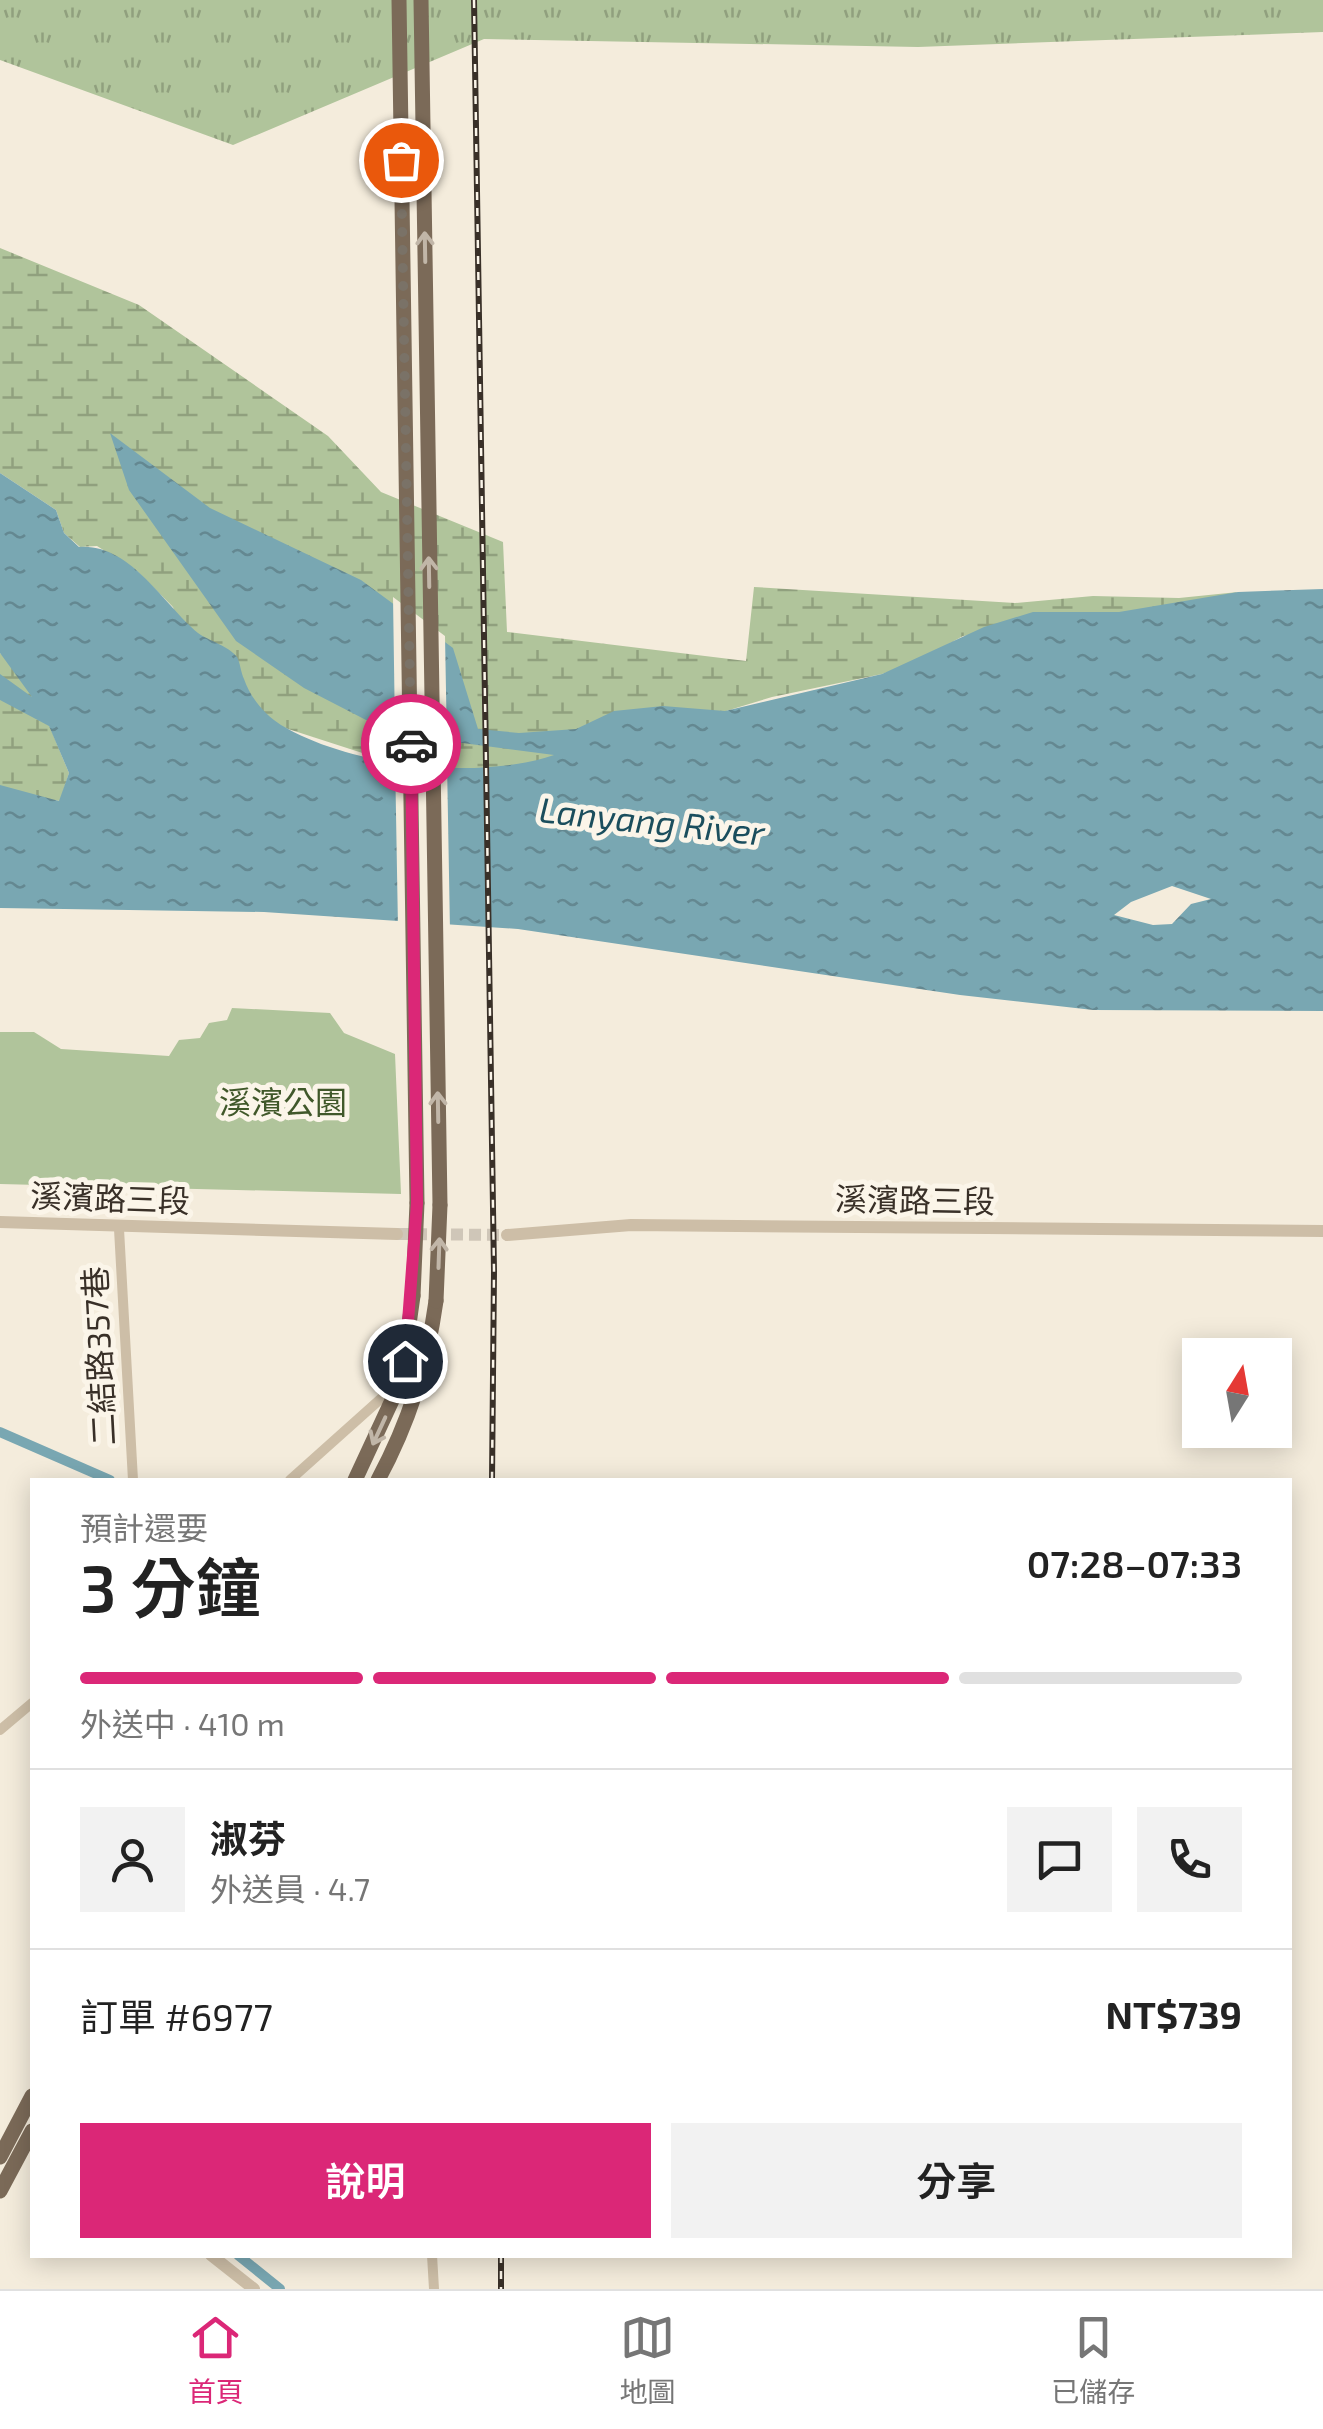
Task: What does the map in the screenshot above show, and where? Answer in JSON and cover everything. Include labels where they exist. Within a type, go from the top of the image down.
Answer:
[{"type":"main road","points":[[379,1478],[410,1416],[428,1356],[436,1302],[440,1205],[421,0]]},
{"type":"main road","points":[[356,1478],[401,1381],[413,1296],[417,1203],[398,1]]},
{"type":"main road","points":[[0,2191],[30,2101]]},
{"type":"street","name":"溪濱路三段","points":[[0,1222],[120,1229],[397,1234]]},
{"type":"street","name":"溪濱路三段","points":[[508,1234],[631,1225],[1323,1231]]},
{"type":"street","name":"二結路357巷","points":[[120,1229],[133,1478]]},
{"type":"street","points":[[292,1478],[428,1356]]},
{"type":"street","points":[[0,1730],[30,1704]]},
{"type":"street","points":[[215,2258],[254,2289]]},
{"type":"street","points":[[432,2258],[434,2289]]},
{"type":"green space","points":[[0,0],[1323,0],[1323,32],[918,47],[484,39],[233,145],[0,60]]},
{"type":"green space","points":[[0,248],[139,305],[328,436],[381,492],[503,542],[507,632],[746,661],[754,587],[1015,603],[1093,596],[1179,598],[1238,592],[1187,613],[963,636],[914,663],[882,674],[772,697],[515,775],[384,760],[282,727],[187,655],[173,607],[138,572],[97,546],[80,547],[64,533],[56,510],[0,473]]},
{"type":"green space","points":[[0,653],[33,693],[69,773],[60,801],[0,793]]},
{"type":"green space","name":"溪濱公園","points":[[232,1008],[330,1013],[344,1033],[395,1054],[401,1194],[0,1184],[0,1032],[34,1032],[61,1049],[169,1056],[179,1040],[200,1038],[209,1023],[227,1020]]},
{"type":"water","name":"Lanyang River","points":[[110,433],[210,508],[361,580],[453,648],[478,729],[519,733],[576,729],[614,711],[663,706],[725,711],[882,674],[984,627],[1033,612],[1119,612],[1238,592],[1323,589],[1323,1011],[1093,1010],[960,995],[518,929],[264,912],[0,908],[0,785],[59,801],[69,773],[49,726],[0,700],[0,674],[32,697],[0,653],[0,473],[56,510],[64,533],[79,547],[97,548],[130,565],[198,633],[233,653],[254,699],[281,725],[342,751],[415,766],[489,767],[554,755],[455,742],[366,720],[304,688],[236,641],[129,490]],"holes":[[[1172,886],[1211,899],[1191,904],[1172,924],[1153,925],[1114,915],[1131,902]]]},
{"type":"pier","points":[[393,597],[445,636],[447,745],[395,732]]},
{"type":"pier","points":[[395,756],[447,762],[450,931],[398,928]]},
{"type":"waterway","points":[[0,1432],[105,1478]]},
{"type":"waterway","points":[[242,2258],[280,2289]]},
{"type":"tunnel","points":[[397,1234],[507,1235]]},
{"type":"railway","points":[[474,0],[494,1271],[492,1478]]},
{"type":"railway","points":[[501,2258],[501,2289]]},
{"type":"way so far","points":[[401,160],[411,744]]},
{"type":"route","points":[[405,1361],[413,1296],[417,1203],[411,744]]}]
